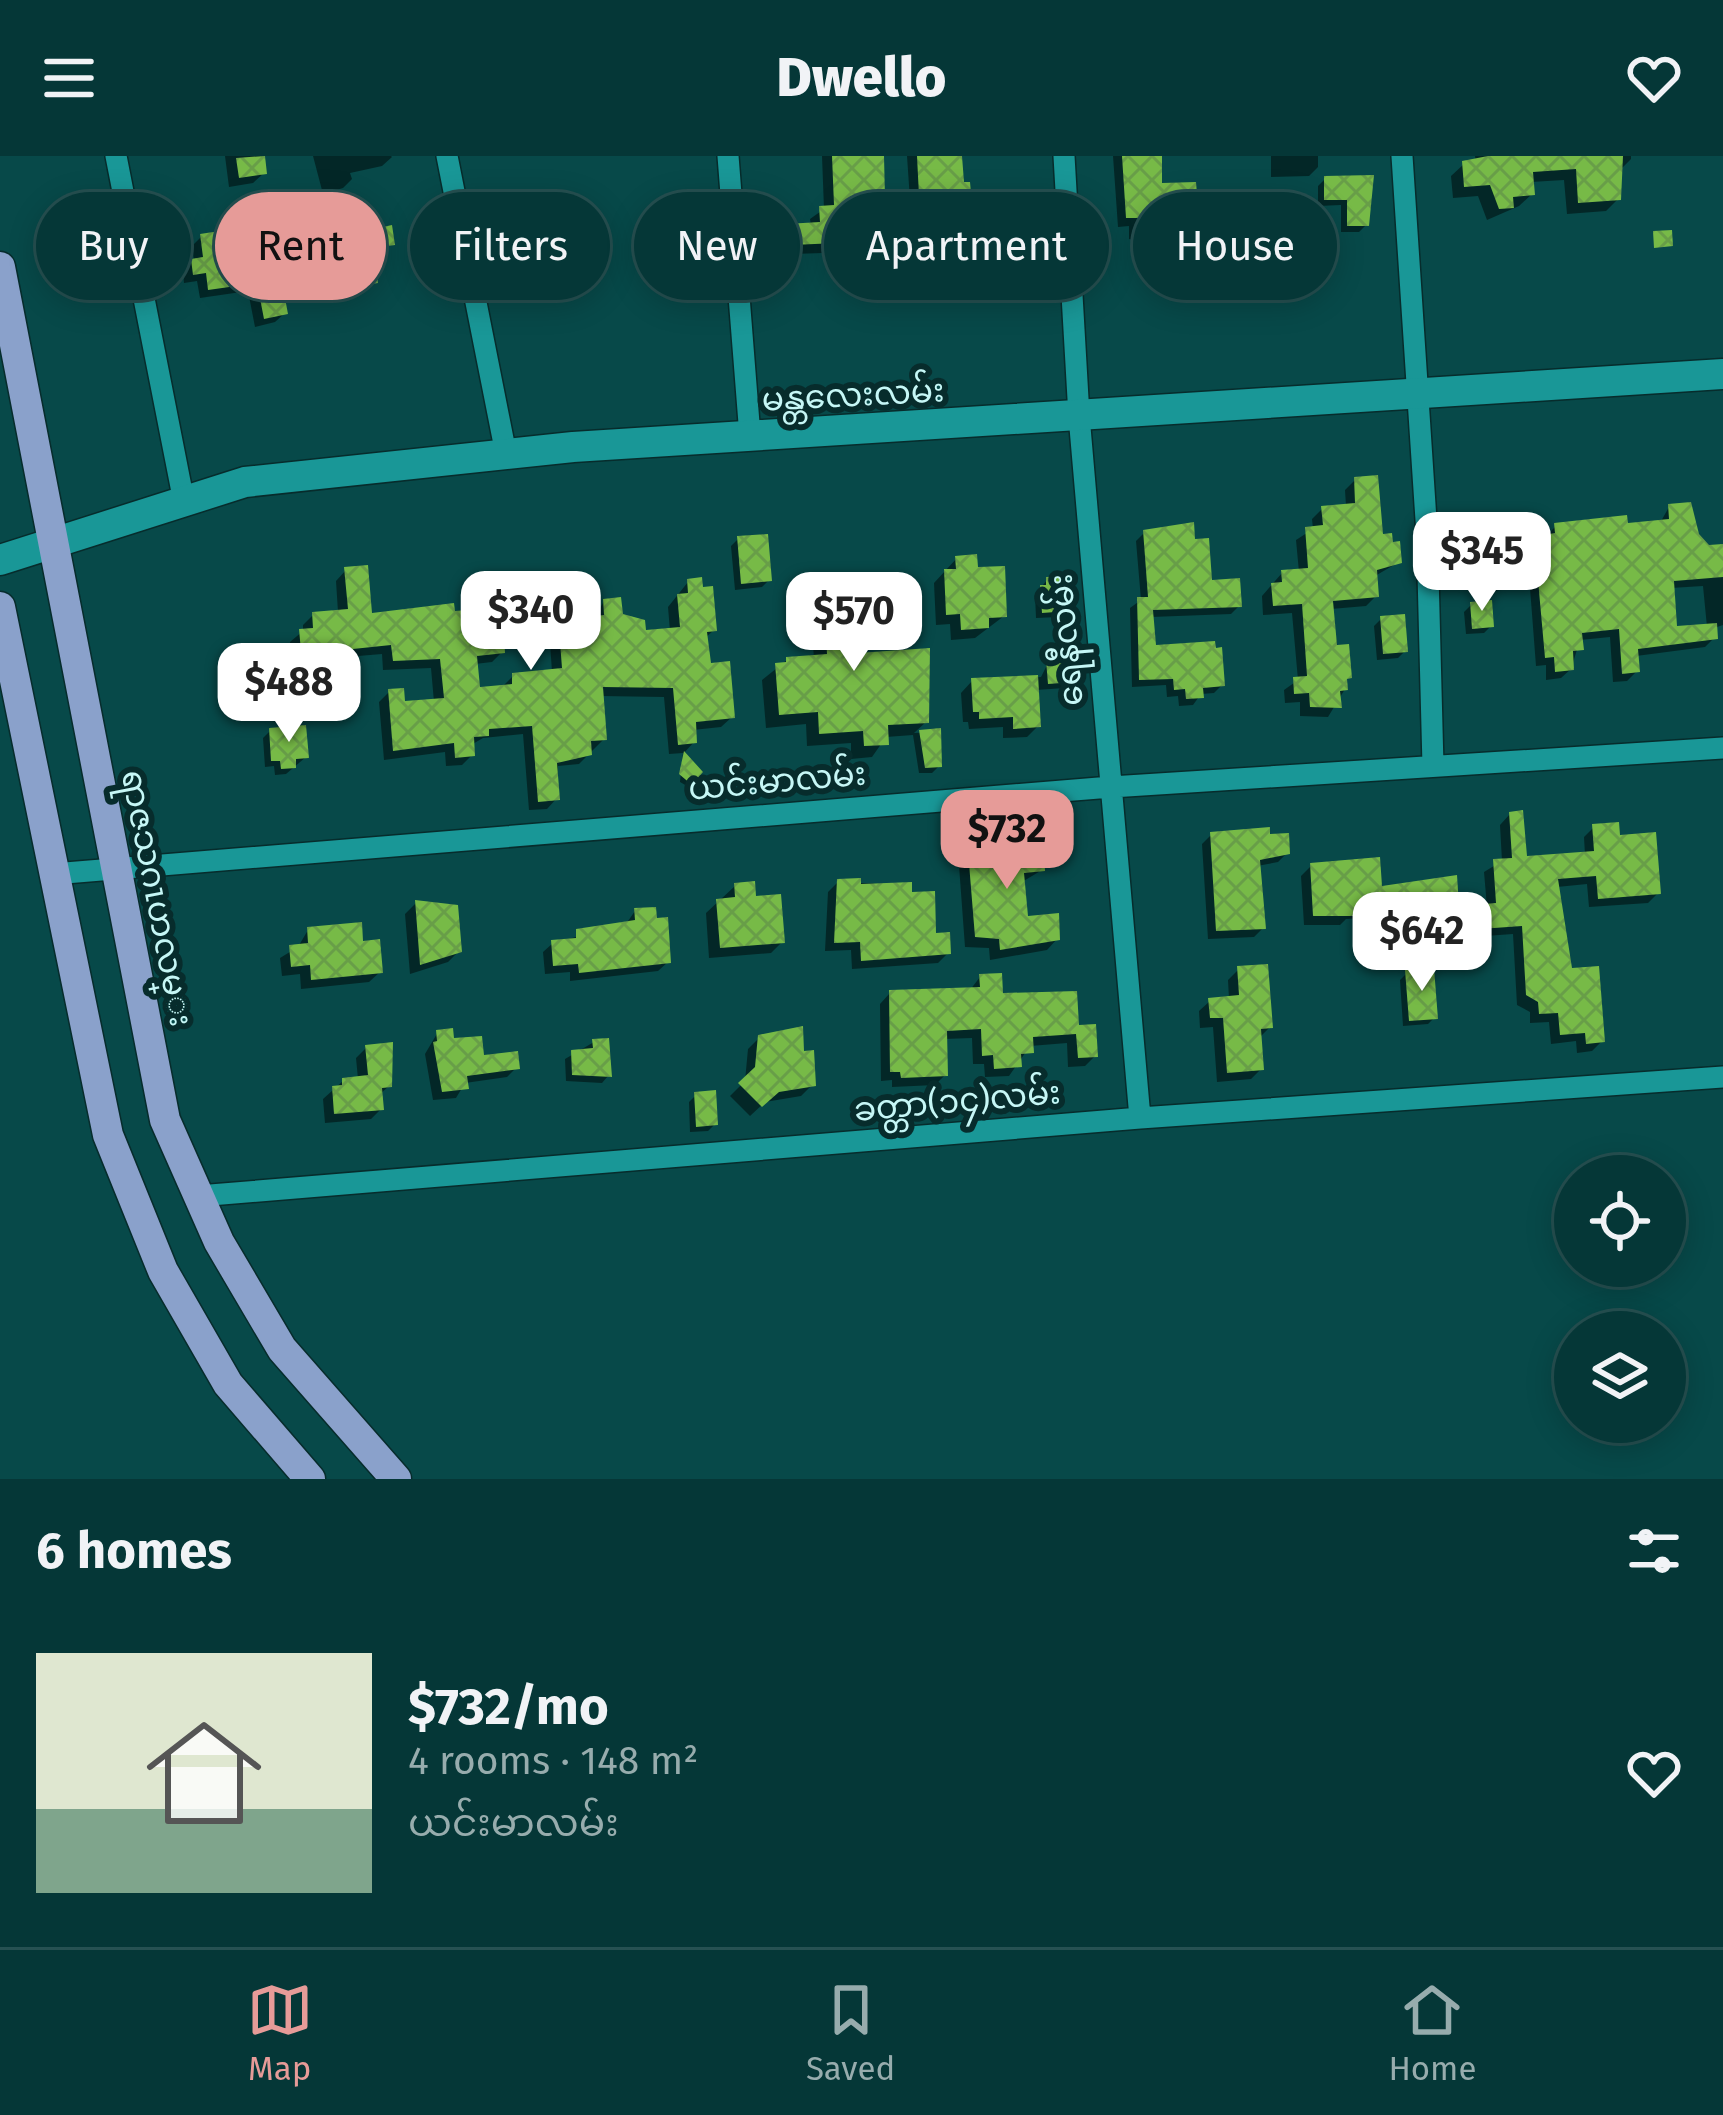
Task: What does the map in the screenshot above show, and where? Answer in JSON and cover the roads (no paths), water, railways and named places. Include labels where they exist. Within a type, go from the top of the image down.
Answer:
[{"type":"main road","name":"ရာဇသဂၤဟလမ္း","points":[[0,267],[165,1120],[218,1243],[282,1349],[397,1479]]},
{"type":"main road","name":"မန္တလေးလမ်း","points":[[0,560],[245,482],[506,454],[750,436],[1723,374]]},
{"type":"main road","points":[[0,607],[108,1135],[163,1271],[228,1384],[310,1479]]},
{"type":"street","points":[[116,156],[184,502]]},
{"type":"street","points":[[447,156],[506,454]]},
{"type":"street","points":[[728,156],[750,436]]},
{"type":"street","name":"ရေနီလမ်း","points":[[1064,156],[1079,416],[1140,1118]]},
{"type":"street","points":[[1402,156],[1414,396],[1427,535],[1432,766]]},
{"type":"street","name":"ယင်းမာလမ်း","points":[[53,874],[1111,787],[1723,748]]},
{"type":"street","name":"ခတ္တာ(၁၄)လမ်း","points":[[198,1196],[1140,1118],[1723,1077]]}]
